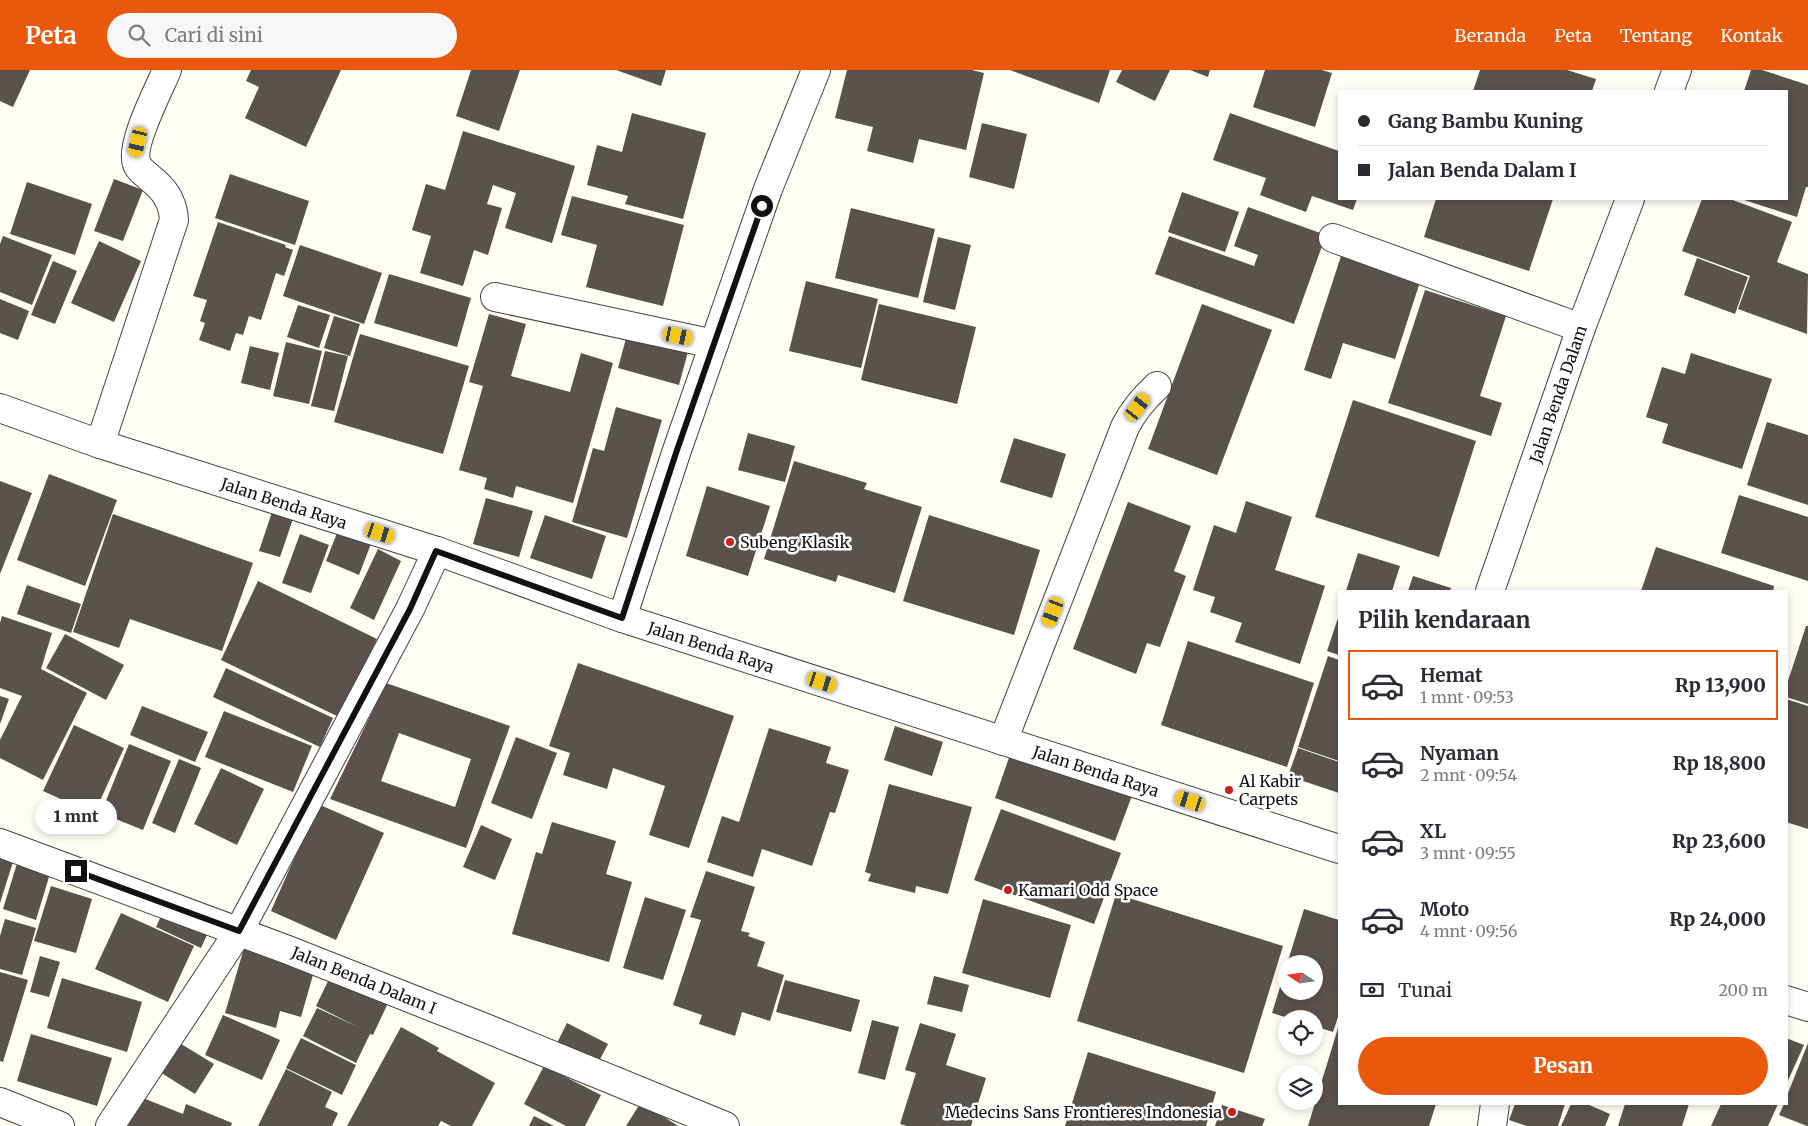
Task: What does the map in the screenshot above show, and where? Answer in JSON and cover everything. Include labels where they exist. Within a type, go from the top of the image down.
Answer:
[{"type":"street","points":[[100,444],[174,220],[171,201],[158,184],[136,164],[135,155],[145,122],[168,70]]},
{"type":"street","points":[[622,618],[676,453],[768,189],[816,70]]},
{"type":"street","points":[[1670,90],[1677,70]]},
{"type":"street","name":"Jalan Benda Dalam","points":[[1490,590],[1581,328],[1630,200]]},
{"type":"street","points":[[1333,238],[1581,328]]},
{"type":"street","points":[[495,297],[714,344]]},
{"type":"street","points":[[1003,741],[1125,427],[1130,417],[1157,386]]},
{"type":"street","name":"Jalan Benda Raya","points":[[0,408],[100,444],[436,551],[622,618],[1338,849]]},
{"type":"street","points":[[110,1126],[239,931],[410,609],[436,551]]},
{"type":"street","name":"Jalan Benda Dalam I","points":[[0,843],[239,931],[488,1029],[725,1126]]},
{"type":"street","points":[[1788,1001],[1808,1007]]},
{"type":"street","points":[[1492,1126],[1495,1105]]},
{"type":"street","points":[[7,1112],[60,1126]]},
{"type":"building","points":[[0,70],[30,70],[13,107],[0,101]]},
{"type":"building","points":[[251,70],[341,70],[306,147],[245,118],[259,87],[246,81]]},
{"type":"building","points":[[471,70],[520,70],[499,131],[456,116]]},
{"type":"building","points":[[616,70],[666,70],[661,86]]},
{"type":"building","points":[[847,70],[972,70],[984,73],[966,150],[919,139],[913,163],[867,151],[873,127],[835,118]]},
{"type":"building","points":[[1010,70],[1110,70],[1099,103]]},
{"type":"building","points":[[1122,70],[1170,70],[1155,101],[1116,82]]},
{"type":"building","points":[[1190,70],[1210,70],[1208,77]]},
{"type":"building","points":[[1265,70],[1322,70],[1332,73],[1315,127],[1253,107]]},
{"type":"building","points":[[1480,70],[1567,70],[1596,79],[1592,90],[1473,90]]},
{"type":"building","points":[[1751,70],[1762,70],[1808,85],[1808,187],[1806,187],[1797,217],[1744,200],[1788,200],[1788,90],[1744,90]]},
{"type":"building","points":[[632,113],[706,133],[683,219],[625,204],[628,196],[587,185],[597,145],[622,152]]},
{"type":"building","points":[[1230,113],[1338,151],[1338,200],[1357,200],[1353,210],[1312,196],[1306,212],[1260,195],[1266,178],[1213,160]]},
{"type":"building","points":[[982,123],[1027,134],[1014,189],[969,177]]},
{"type":"building","points":[[463,131],[575,166],[552,243],[505,228],[516,193],[493,185],[487,204],[502,208],[488,255],[474,250],[463,286],[420,273],[431,236],[412,230],[426,184],[445,190]]},
{"type":"building","points":[[230,174],[309,201],[295,245],[215,218]]},
{"type":"building","points":[[114,179],[143,190],[123,241],[94,231]]},
{"type":"building","points":[[27,182],[92,204],[75,255],[10,234]]},
{"type":"building","points":[[1182,192],[1239,212],[1225,252],[1168,232]]},
{"type":"building","points":[[572,196],[684,225],[663,306],[586,287],[597,245],[561,235]]},
{"type":"building","points":[[1436,200],[1553,200],[1529,271],[1424,237]]},
{"type":"building","points":[[1702,200],[1733,200],[1792,222],[1777,262],[1808,274],[1807,334],[1738,309],[1750,276],[1682,251]]},
{"type":"building","points":[[1248,207],[1326,235],[1294,324],[1155,274],[1169,236],[1254,266],[1258,255],[1234,246]]},
{"type":"building","points":[[851,208],[935,229],[918,298],[835,278]]},
{"type":"building","points":[[218,222],[286,245],[285,247],[293,250],[284,276],[276,273],[261,320],[249,316],[243,335],[236,333],[230,351],[199,340],[205,323],[200,321],[207,300],[193,296]]},
{"type":"building","points":[[3,236],[52,255],[32,305],[0,292],[0,244]]},
{"type":"building","points":[[938,237],[971,245],[955,310],[923,302]]},
{"type":"building","points":[[99,241],[141,261],[114,322],[71,303]]},
{"type":"building","points":[[300,245],[382,273],[364,324],[283,296]]},
{"type":"building","points":[[1341,256],[1420,282],[1395,359],[1343,343],[1331,379],[1304,370]]},
{"type":"building","points":[[1697,258],[1748,277],[1735,314],[1684,295]]},
{"type":"building","points":[[53,261],[77,271],[55,324],[31,315]]},
{"type":"building","points":[[389,274],[471,298],[457,347],[374,323]]},
{"type":"building","points":[[806,281],[878,299],[861,368],[789,351]]},
{"type":"building","points":[[1425,290],[1506,316],[1480,396],[1502,403],[1491,436],[1388,403]]},
{"type":"building","points":[[0,299],[29,311],[18,340],[0,333]]},
{"type":"building","points":[[879,304],[976,327],[957,404],[861,380]]},
{"type":"building","points":[[1202,304],[1272,330],[1217,475],[1148,449]]},
{"type":"building","points":[[298,305],[330,315],[319,348],[287,337]]},
{"type":"building","points":[[489,314],[526,324],[511,376],[570,392],[581,353],[613,363],[573,503],[516,486],[513,498],[484,489],[487,478],[459,470],[483,386],[469,382]]},
{"type":"building","points":[[334,316],[360,324],[350,356],[324,348]]},
{"type":"building","points":[[628,331],[689,348],[679,385],[618,368]]},
{"type":"building","points":[[360,334],[469,366],[443,454],[334,422]]},
{"type":"building","points":[[286,342],[322,351],[309,404],[273,396]]},
{"type":"building","points":[[250,346],[279,353],[270,390],[241,383]]},
{"type":"building","points":[[325,351],[348,356],[334,411],[311,406]]},
{"type":"building","points":[[1691,353],[1772,379],[1742,469],[1662,443],[1668,424],[1646,417],[1662,367],[1685,374]]},
{"type":"building","points":[[1353,400],[1476,441],[1439,557],[1315,517]]},
{"type":"building","points":[[616,407],[662,420],[627,538],[572,522],[593,448],[604,451]]},
{"type":"building","points":[[1767,422],[1808,435],[1808,505],[1747,485]]},
{"type":"building","points":[[748,433],[795,446],[785,482],[738,470]]},
{"type":"building","points":[[1014,438],[1066,454],[1052,498],[1000,482]]},
{"type":"building","points":[[794,461],[867,483],[864,489],[922,507],[895,593],[838,575],[836,582],[764,559]]},
{"type":"building","points":[[49,474],[117,500],[85,586],[17,560]]},
{"type":"building","points":[[0,481],[32,493],[0,574]]},
{"type":"building","points":[[707,486],[770,506],[748,576],[686,556]]},
{"type":"building","points":[[1739,495],[1808,517],[1808,581],[1721,553]]},
{"type":"building","points":[[486,498],[533,511],[519,557],[473,544]]},
{"type":"building","points":[[1246,501],[1292,517],[1275,570],[1325,586],[1300,664],[1235,642],[1242,623],[1210,612],[1215,597],[1193,590],[1214,525],[1236,533]]},
{"type":"building","points":[[1128,502],[1191,526],[1174,571],[1186,576],[1160,647],[1147,643],[1136,674],[1073,649]]},
{"type":"building","points":[[274,506],[295,513],[280,557],[259,551]]},
{"type":"building","points":[[113,514],[253,563],[222,651],[130,619],[119,648],[73,632]]},
{"type":"building","points":[[545,515],[606,536],[592,579],[530,558]]},
{"type":"building","points":[[929,515],[1040,550],[1014,635],[903,601]]},
{"type":"building","points":[[341,523],[374,536],[359,575],[326,561]]},
{"type":"building","points":[[300,534],[329,545],[311,593],[282,583]]},
{"type":"building","points":[[1656,547],[1774,586],[1773,590],[1641,590]]},
{"type":"building","points":[[378,549],[401,561],[374,620],[350,608]]},
{"type":"building","points":[[1358,553],[1400,566],[1392,590],[1346,590]]},
{"type":"building","points":[[1413,576],[1451,588],[1450,590],[1408,590]]},
{"type":"building","points":[[258,581],[377,639],[339,717],[221,660]]},
{"type":"building","points":[[27,585],[81,604],[71,633],[17,614]]},
{"type":"building","points":[[2,616],[52,633],[41,669],[87,693],[43,780],[0,758],[0,740],[22,696],[0,688],[0,623]]},
{"type":"building","points":[[1338,618],[1338,655],[1327,651]]},
{"type":"building","points":[[1806,626],[1808,626],[1808,704],[1788,698],[1788,681]]},
{"type":"building","points":[[65,634],[124,665],[106,700],[46,668]]},
{"type":"building","points":[[1188,641],[1314,683],[1287,767],[1161,725]]},
{"type":"building","points":[[1328,656],[1338,660],[1338,761],[1298,747]]},
{"type":"building","points":[[578,663],[734,716],[689,848],[649,835],[665,786],[613,768],[607,789],[563,775],[570,753],[549,746]]},
{"type":"building","points":[[226,668],[333,718],[320,747],[213,697]]},
{"type":"building","points":[[386,683],[510,726],[466,848],[330,799]],"holes":[[[399,733],[471,759],[455,807],[381,781]]]},
{"type":"building","points":[[0,696],[9,699],[0,724]]},
{"type":"building","points":[[1788,700],[1808,706],[1808,829],[1788,823]]},
{"type":"building","points":[[142,706],[208,732],[195,762],[130,735]]},
{"type":"building","points":[[224,711],[312,746],[293,792],[205,757]]},
{"type":"building","points":[[74,725],[124,748],[94,814],[43,791]]},
{"type":"building","points":[[895,726],[943,742],[932,776],[884,760]]},
{"type":"building","points":[[769,728],[831,747],[826,763],[849,770],[835,813],[830,812],[812,866],[762,849],[753,877],[707,862],[722,816],[739,822]]},
{"type":"building","points":[[516,737],[557,753],[532,819],[491,803]]},
{"type":"building","points":[[129,744],[171,761],[143,830],[101,813]]},
{"type":"building","points":[[1298,748],[1338,762],[1338,793],[1288,776]]},
{"type":"building","points":[[1012,749],[1133,793],[1115,841],[995,798]]},
{"type":"building","points":[[179,759],[201,768],[175,833],[152,823]]},
{"type":"building","points":[[221,768],[264,789],[237,845],[194,824]]},
{"type":"building","points":[[889,784],[972,807],[948,894],[916,886],[915,893],[868,881],[871,874],[865,872]]},
{"type":"building","points":[[318,804],[384,833],[336,940],[271,911]]},
{"type":"building","points":[[1001,809],[1121,853],[1094,924],[974,880]]},
{"type":"building","points":[[552,822],[616,841],[606,874],[632,882],[609,962],[512,934],[536,852],[542,854]]},
{"type":"building","points":[[481,825],[512,839],[495,880],[463,867]]},
{"type":"building","points":[[19,857],[52,867],[36,920],[3,909]]},
{"type":"building","points":[[0,858],[13,862],[0,903]]},
{"type":"building","points":[[706,871],[755,887],[741,931],[750,933],[748,936],[765,942],[757,966],[784,975],[770,1021],[742,1012],[735,1036],[699,1024],[702,1015],[673,1005],[701,920],[690,917]]},
{"type":"building","points":[[51,886],[92,899],[76,953],[34,941]]},
{"type":"building","points":[[1116,894],[1283,946],[1280,955],[1278,955],[1278,962],[1244,1073],[1077,1021]]},
{"type":"building","points":[[645,897],[686,910],[663,980],[623,968]]},
{"type":"building","points":[[983,899],[1071,925],[1050,998],[962,973]]},
{"type":"building","points":[[166,905],[211,926],[201,948],[156,927]]},
{"type":"building","points":[[1304,909],[1338,920],[1338,1017],[1333,1032],[1323,1029],[1323,1010],[1278,1010],[1278,1015],[1272,1013],[1278,994],[1278,1000],[1323,1000],[1323,955],[1290,955]]},
{"type":"building","points":[[121,913],[194,946],[168,1002],[95,969]]},
{"type":"building","points":[[5,919],[36,928],[22,975],[0,969],[0,936]]},
{"type":"building","points":[[246,941],[297,956],[294,968],[313,975],[301,1017],[280,1011],[276,1028],[225,1013]]},
{"type":"building","points":[[40,956],[60,962],[49,997],[30,992]]},
{"type":"building","points":[[0,972],[28,980],[3,1062],[0,1061]]},
{"type":"building","points":[[331,975],[388,1003],[373,1035],[370,1034],[356,1063],[303,1036],[317,1008],[358,1027],[316,1006]]},
{"type":"building","points":[[934,976],[969,985],[962,1012],[927,1004]]},
{"type":"building","points":[[62,978],[142,1002],[127,1052],[47,1028]]},
{"type":"building","points":[[785,980],[860,1000],[851,1032],[776,1012]]},
{"type":"building","points":[[223,1015],[280,1040],[262,1080],[205,1055]]},
{"type":"building","points":[[872,1020],[899,1027],[885,1080],[858,1073]]},
{"type":"building","points":[[567,1023],[608,1044],[597,1065],[556,1045]]},
{"type":"building","points":[[920,1023],[956,1034],[946,1065],[986,1078],[971,1126],[907,1126],[900,1124],[916,1073],[905,1070]]},
{"type":"building","points":[[401,1027],[439,1048],[437,1051],[495,1083],[472,1126],[451,1126],[441,1121],[438,1126],[347,1126]]},
{"type":"building","points":[[1338,1028],[1338,1105],[1436,1105],[1429,1126],[1308,1126],[1313,1110],[1323,1110],[1323,1077]]},
{"type":"building","points":[[31,1034],[112,1058],[97,1106],[17,1081]]},
{"type":"building","points":[[301,1038],[356,1065],[342,1095],[286,1068]]},
{"type":"building","points":[[173,1039],[214,1064],[195,1094],[155,1069]]},
{"type":"building","points":[[1788,1039],[1804,1045],[1788,1081]]},
{"type":"building","points":[[1808,1043],[1808,1126],[1779,1115],[1784,1105],[1788,1105],[1788,1093]]},
{"type":"building","points":[[1088,1052],[1216,1092],[1206,1126],[1065,1126]]},
{"type":"building","points":[[544,1066],[601,1095],[585,1126],[566,1126],[524,1104]]},
{"type":"building","points":[[286,1069],[332,1092],[325,1107],[338,1113],[332,1126],[258,1126]]},
{"type":"building","points":[[133,1094],[183,1114],[186,1104],[232,1123],[231,1126],[129,1126],[121,1123]]},
{"type":"building","points":[[641,1102],[678,1126],[626,1126]]},
{"type":"building","name":"Medecins Sans Frontieres Indonesia","points":[[1222,1105],[1265,1119],[1262,1126],[1215,1126]]},
{"type":"building","points":[[1515,1105],[1565,1105],[1558,1126],[1527,1126],[1509,1120]]},
{"type":"building","points":[[1571,1105],[1589,1105],[1610,1114],[1605,1126],[1561,1126]]},
{"type":"building","points":[[1625,1105],[1689,1105],[1682,1126],[1618,1126]]},
{"type":"building","points":[[1721,1105],[1778,1105],[1768,1126],[1711,1126]]},
{"type":"building","points":[[534,1116],[554,1126],[529,1126]]},
{"type":"place","name":"Subeng Klasik","points":[[730,542]]},
{"type":"place","name":"Al Kabir Carpets","points":[[1229,790]]},
{"type":"place","name":"Kamari Odd Space","points":[[1008,890]]},
{"type":"place","name":"Medecins Sans Frontieres Indonesia","points":[[1232,1112]]},
{"type":"route","points":[[76,871],[239,931],[410,609],[436,551],[622,618],[676,453],[762,206]]}]
